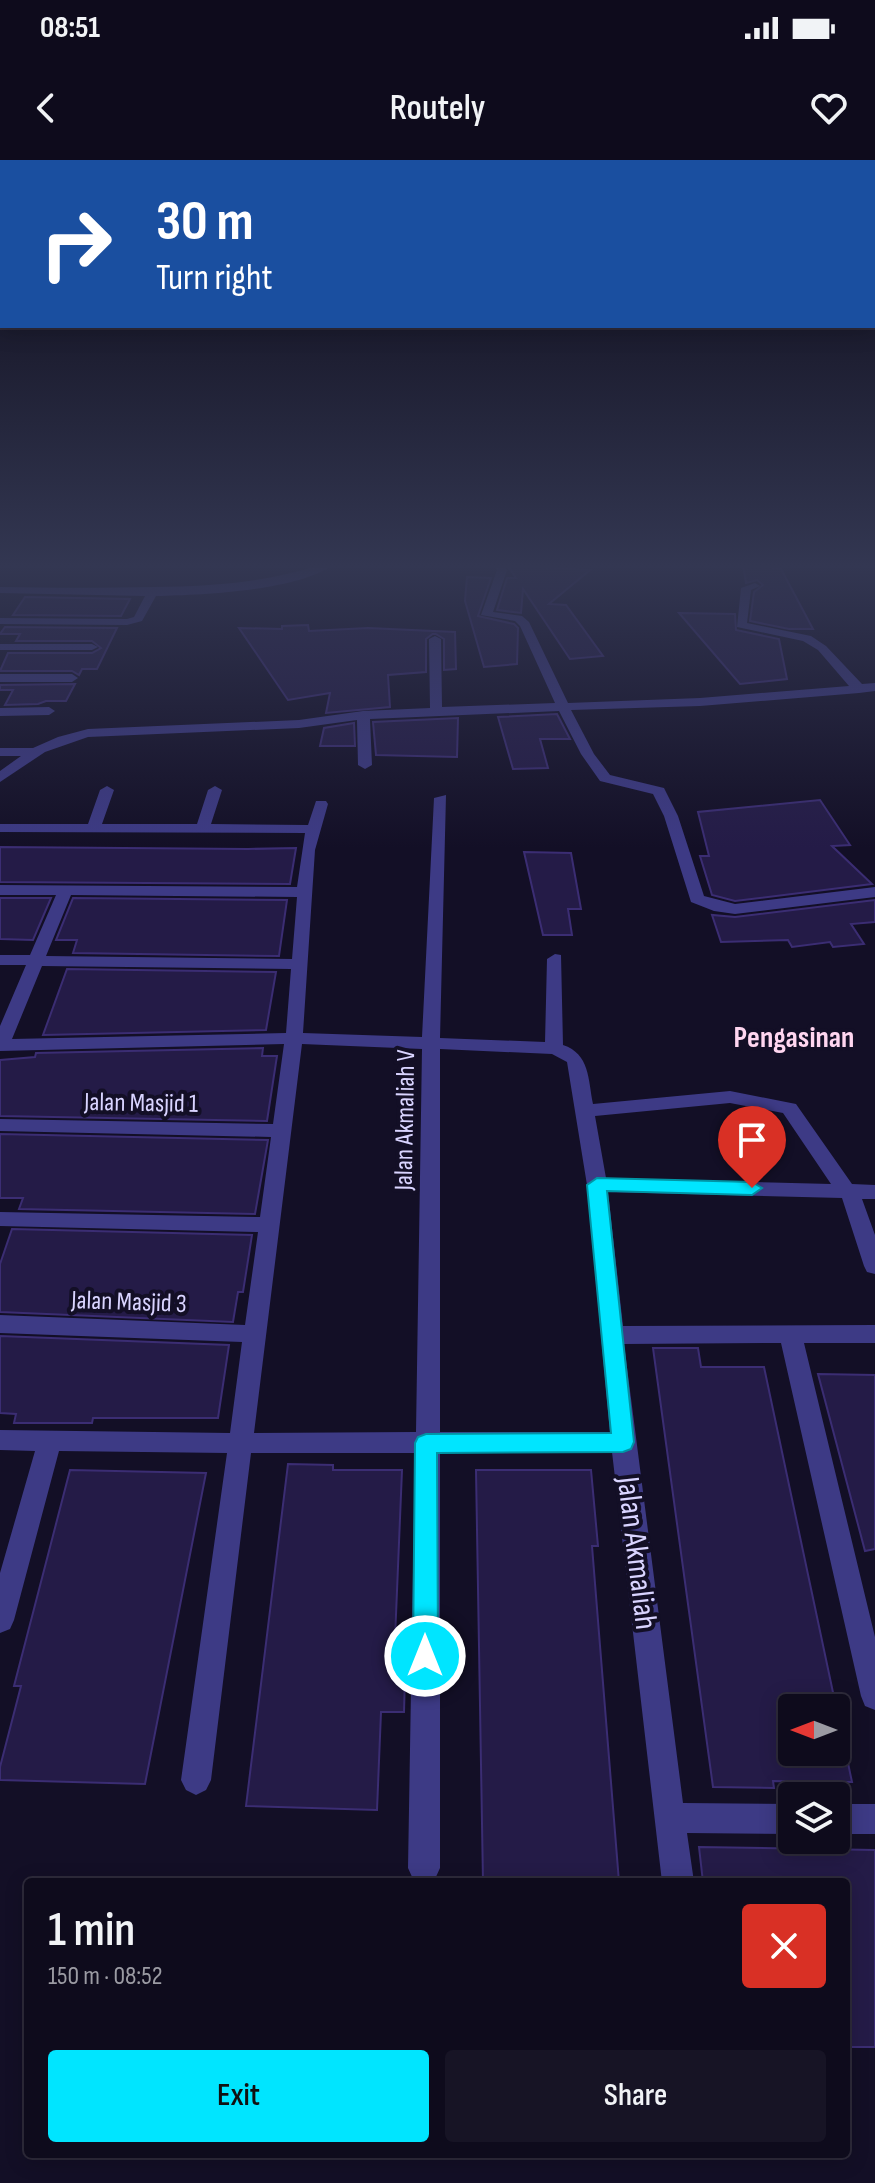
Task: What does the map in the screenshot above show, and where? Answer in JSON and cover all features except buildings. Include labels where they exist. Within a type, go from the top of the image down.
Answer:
[{"type":"street","points":[[435,659],[436,713]]},
{"type":"street","points":[[540,659],[603,778],[659,791],[671,816],[697,899],[720,908],[735,909],[875,892]]},
{"type":"street","points":[[832,659],[859,689]]},
{"type":"street","points":[[0,678],[72,678]]},
{"type":"street","points":[[0,778],[31,752],[60,739],[88,733],[299,724],[363,715],[700,702],[875,687]]},
{"type":"street","points":[[0,712],[49,711]]},
{"type":"street","points":[[363,715],[365,765]]},
{"type":"street","points":[[0,752],[31,752]]},
{"type":"street","points":[[94,826],[107,790]]},
{"type":"street","points":[[203,827],[215,790]]},
{"type":"street","name":"Jalan Akmaliah V","points":[[424,1868],[431,1041],[441,798]]},
{"type":"street","points":[[196,1780],[294,1038],[308,850],[321,804]]},
{"type":"street","points":[[0,828],[315,829]]},
{"type":"street","points":[[0,890],[304,892]]},
{"type":"street","points":[[65,891],[0,1045],[294,1038],[554,1048],[555,959]]},
{"type":"street","points":[[0,960],[300,964]]},
{"type":"street","name":"Jalan Akmaliah","points":[[554,1048],[571,1054],[576,1062],[597,1185],[623,1442],[678,1878]]},
{"type":"street","points":[[585,1111],[730,1097],[789,1108],[847,1190],[875,1266]]},
{"type":"street","name":"Jalan Masjid 1","points":[[0,1125],[281,1131]]},
{"type":"street","points":[[597,1185],[875,1192]]},
{"type":"street","points":[[0,1219],[270,1225]]},
{"type":"street","name":"Jalan Masjid 3","points":[[0,1324],[255,1334]]},
{"type":"street","points":[[790,1333],[875,1696]]},
{"type":"street","points":[[611,1335],[875,1334]]},
{"type":"street","points":[[0,1440],[623,1442]]},
{"type":"street","points":[[0,1620],[50,1440]]},
{"type":"street","points":[[672,1818],[778,1819]]},
{"type":"street","points":[[850,1819],[875,1819]]},
{"type":"district","name":"Pengasinan","points":[[794,1037]]},
{"type":"route","points":[[425,1656],[426,1443],[623,1442],[597,1185],[752,1188]]}]
